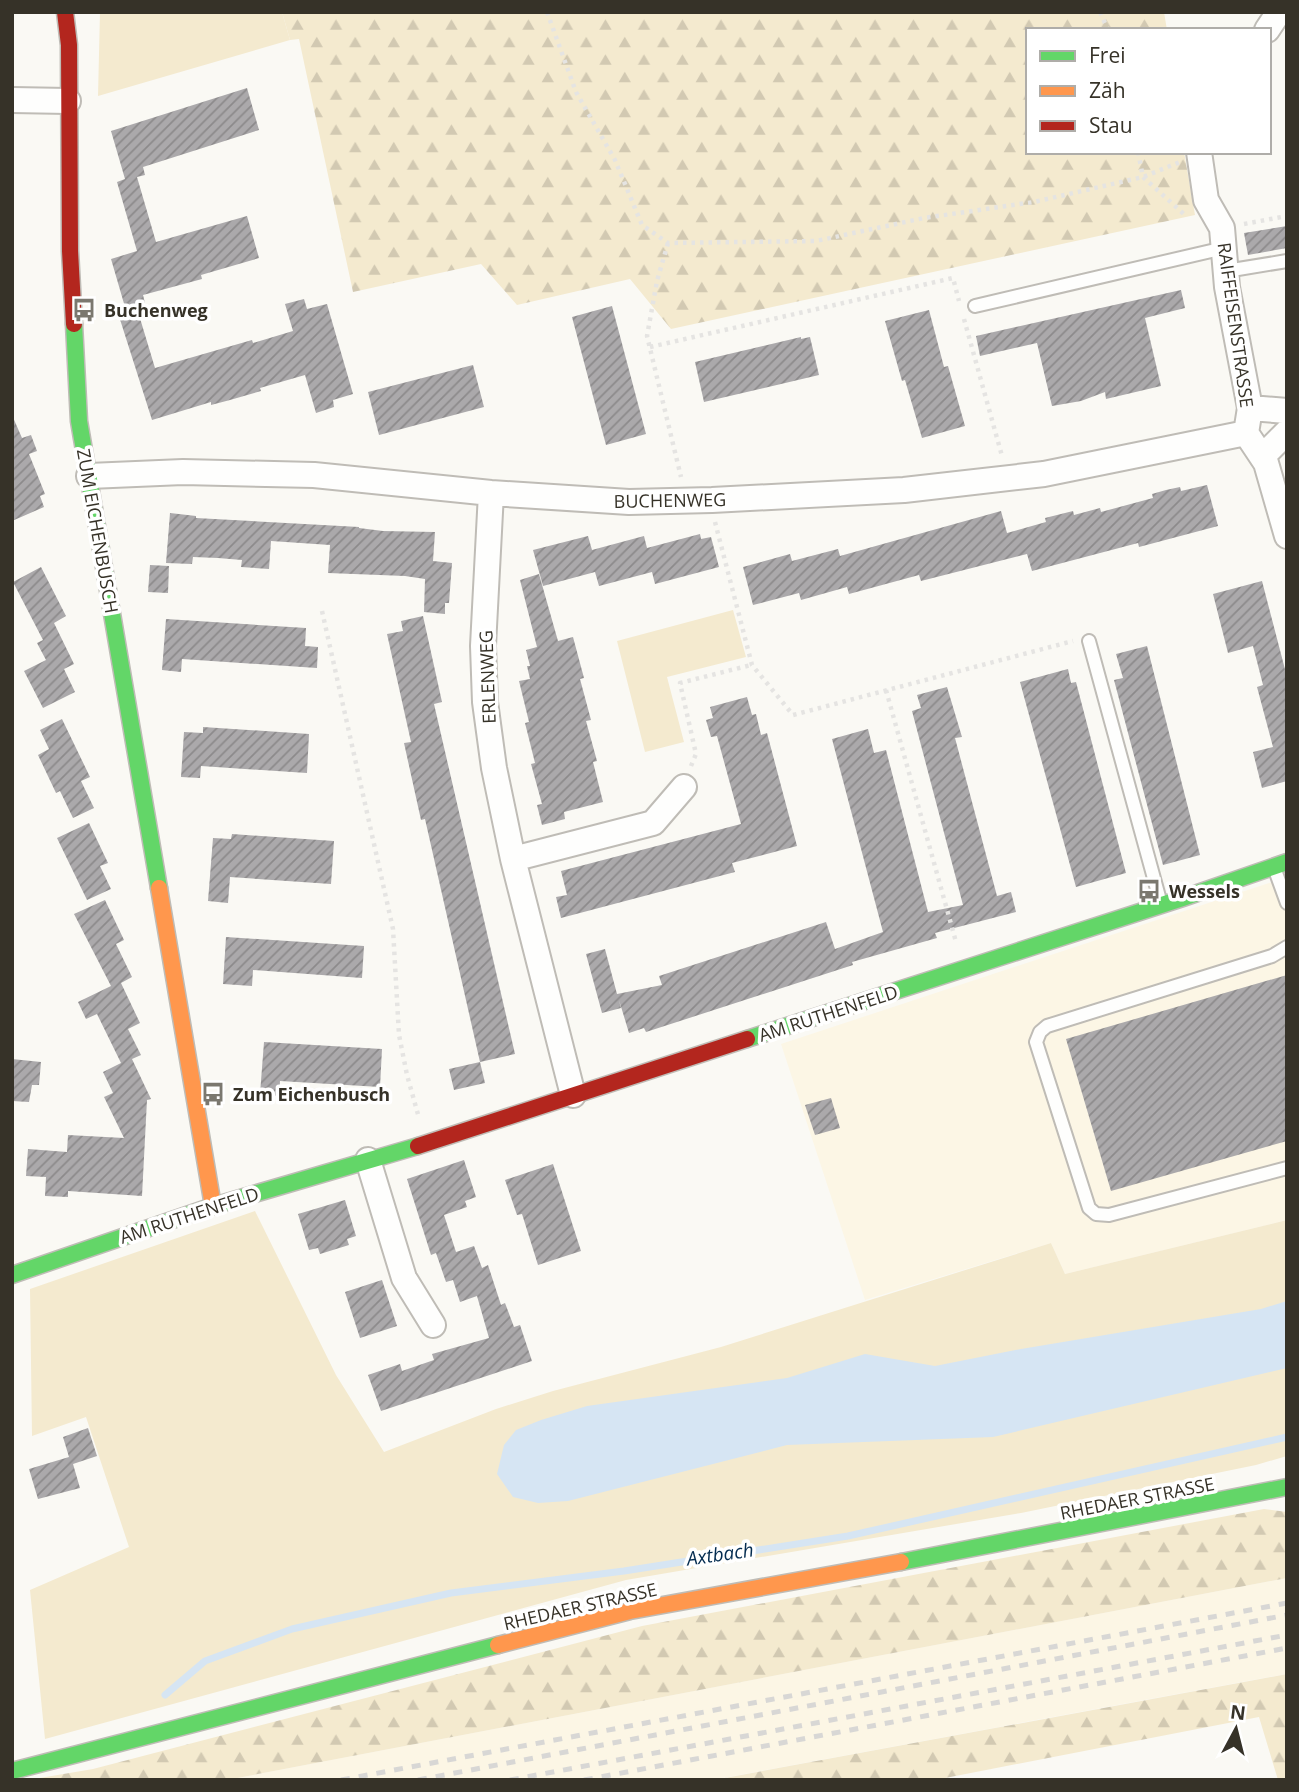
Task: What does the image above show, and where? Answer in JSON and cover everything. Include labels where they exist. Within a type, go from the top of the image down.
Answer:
[{"type":"street","name":"ZUM EICHENBUSCH","points":[[65,12],[69,45],[70,251],[79,421],[213,1206]]},
{"type":"street","points":[[1268,28],[1279,12]]},
{"type":"street","points":[[12,100],[68,101]]},
{"type":"street","name":"RAIFFEISENSTRASSE","points":[[1199,154],[1206,200],[1224,249],[1227,287],[1251,408],[1246,433],[1266,463],[1287,536]]},
{"type":"street","points":[[1251,408],[1287,411]]},
{"type":"street","points":[[1262,457],[1287,432]]},
{"type":"street","name":"BUCHENWEG","points":[[89,476],[183,472],[314,475],[491,493],[629,502],[687,501],[904,489],[1044,474],[1246,433]]},
{"type":"street","name":"ERLENWEG","points":[[491,493],[484,646],[485,702],[494,768],[513,859],[573,1096]]},
{"type":"street","points":[[513,859],[653,823],[684,787]]},
{"type":"street","name":"AM RUTHENFELD","points":[[12,1275],[213,1206],[573,1096],[1280,864]]},
{"type":"street","points":[[368,1160],[404,1278],[433,1325]]},
{"type":"street","name":"RHEDAER STRASSE","points":[[12,1770],[88,1753],[229,1713],[630,1611],[1016,1542],[1287,1487]]},
{"type":"lane","points":[[975,306],[1224,249],[1287,261]]},
{"type":"lane","points":[[1089,641],[1161,905]]},
{"type":"lane","points":[[1280,864],[1287,903]]},
{"type":"lane","points":[[1287,947],[1272,956],[1047,1026],[1040,1032],[1037,1042],[1088,1208],[1096,1214],[1109,1215],[1287,1168]]},
{"type":"path","points":[[547,12],[576,92],[615,160],[642,225],[668,243],[816,241],[924,218],[1034,202],[1143,177],[1197,154]]},
{"type":"path","points":[[1100,12],[1107,28]]},
{"type":"path","points":[[1138,154],[1143,177],[1188,218]]},
{"type":"path","points":[[1224,249],[1287,216]]},
{"type":"path","points":[[668,243],[657,281],[647,336],[687,501]]},
{"type":"path","points":[[650,347],[953,278],[1008,478]]},
{"type":"path","points":[[712,500],[715,526],[752,665],[793,715],[1082,638],[1089,641]]},
{"type":"path","points":[[322,611],[393,929],[400,1035],[407,1075],[426,1142]]},
{"type":"path","points":[[684,787],[696,754],[680,683],[752,665]]},
{"type":"path","points":[[886,690],[963,969]]},
{"type":"shaded area","points":[[1287,877],[1287,1220],[1065,1274],[1051,1243],[865,1300],[781,1044]]},
{"type":"shaded area","points":[[1287,1578],[1287,1674],[712,1780],[227,1780]]},
{"type":"green space","points":[[100,12],[282,12],[290,40],[98,96]]},
{"type":"green space","points":[[282,12],[1164,12],[1167,28],[1026,28],[1026,154],[1184,154],[1195,215],[671,329],[630,279],[517,305],[481,264],[353,292],[299,39],[290,40]]},
{"type":"green space","points":[[733,610],[746,657],[667,677],[684,742],[645,752],[617,641]]},
{"type":"green space","points":[[255,1211],[336,1375],[384,1452],[496,1409],[553,1391],[721,1347],[1051,1243],[1065,1274],[1287,1220],[1287,1456],[1256,1465],[1021,1513],[626,1580],[45,1739],[30,1590],[129,1547],[86,1417],[32,1436],[30,1289]]},
{"type":"green space","points":[[1264,1509],[1287,1512],[1287,1578],[227,1780],[28,1780],[93,1769],[642,1626]]},
{"type":"green space","points":[[1287,1674],[1287,1780],[1278,1780],[1259,1717],[935,1780],[714,1780]]},
{"type":"water","points":[[1287,1301],[1287,1368],[993,1437],[787,1445],[568,1501],[538,1503],[513,1497],[497,1474],[504,1445],[516,1430],[587,1406],[787,1378],[865,1354],[935,1366],[1261,1309]]},
{"type":"building","points":[[247,88],[259,130],[143,167],[145,175],[137,177],[156,242],[247,216],[259,258],[201,275],[202,279],[143,295],[145,303],[136,305],[155,368],[293,331],[285,304],[304,299],[307,309],[327,304],[353,394],[333,400],[334,407],[316,413],[305,375],[260,388],[261,391],[211,405],[211,402],[152,420],[117,310],[125,307],[111,259],[137,251],[117,182],[125,179],[111,131]]},
{"type":"building","points":[[1287,226],[1287,248],[1248,255],[1244,233]]},
{"type":"building","points":[[1181,290],[1185,308],[1145,318],[1161,386],[1106,399],[1105,392],[1081,401],[1052,406],[1037,343],[980,356],[976,336]]},
{"type":"building","points":[[612,306],[646,434],[606,445],[572,317]]},
{"type":"building","points":[[929,310],[944,367],[948,366],[965,426],[922,438],[885,321]]},
{"type":"building","points":[[810,337],[819,375],[704,402],[695,362]]},
{"type":"building","points":[[473,365],[484,407],[379,435],[368,392]]},
{"type":"building","points":[[12,415],[22,438],[31,435],[37,451],[29,454],[45,494],[40,496],[44,507],[12,521]]},
{"type":"building","points":[[1207,485],[1218,526],[1139,547],[1138,543],[1032,571],[1027,554],[921,581],[919,575],[849,594],[847,587],[801,600],[799,593],[753,605],[743,567],[790,554],[792,561],[838,549],[840,556],[1001,511],[1007,533],[1046,522],[1045,518],[1073,511],[1074,515],[1100,508],[1101,512],[1153,498],[1152,494],[1166,490],[1180,487],[1181,491]]},
{"type":"building","points":[[170,513],[196,518],[435,532],[433,561],[452,563],[449,603],[445,603],[445,614],[424,612],[425,579],[328,573],[330,545],[271,541],[269,569],[241,567],[242,560],[218,558],[193,557],[192,564],[166,563]]},
{"type":"building","points":[[700,534],[701,539],[711,537],[719,567],[655,584],[652,572],[599,586],[595,572],[543,586],[533,550],[588,536],[592,550],[644,536],[647,548]]},
{"type":"building","points":[[150,565],[169,566],[168,593],[148,592]]},
{"type":"building","points":[[41,567],[66,616],[54,623],[74,664],[64,669],[75,692],[43,708],[24,671],[46,660],[37,643],[43,640],[13,582]]},
{"type":"building","points":[[539,574],[558,641],[573,637],[584,678],[580,679],[591,720],[586,721],[597,761],[593,762],[603,802],[564,812],[565,819],[542,825],[537,805],[542,804],[531,764],[535,763],[525,723],[529,722],[519,681],[530,679],[526,650],[537,647],[520,580]]},
{"type":"building","points":[[1262,581],[1287,677],[1287,781],[1262,788],[1253,752],[1273,747],[1257,687],[1263,685],[1253,646],[1228,653],[1213,594]]},
{"type":"building","points":[[423,616],[442,702],[434,704],[515,1054],[480,1062],[425,819],[421,820],[404,743],[411,742],[387,634],[403,631],[401,621]]},
{"type":"building","points":[[166,619],[306,628],[305,646],[318,647],[317,668],[182,659],[181,672],[162,670]]},
{"type":"building","points":[[1147,646],[1200,855],[1163,865],[1114,680],[1123,678],[1116,654]]},
{"type":"building","points":[[1068,669],[1071,683],[1076,682],[1126,873],[1076,887],[1020,682]]},
{"type":"building","points":[[947,687],[962,737],[955,738],[997,896],[1011,892],[1016,912],[935,933],[937,938],[852,962],[853,965],[646,1032],[644,1028],[629,1033],[619,1000],[621,1008],[602,1013],[586,954],[605,949],[617,994],[662,985],[659,976],[826,922],[835,949],[883,932],[832,739],[868,729],[874,753],[886,750],[928,912],[963,905],[912,711],[921,708],[917,695]]},
{"type":"building","points":[[747,697],[752,715],[756,714],[761,735],[767,733],[797,846],[732,863],[735,872],[561,918],[556,897],[567,895],[561,871],[741,824],[717,736],[711,737],[706,720],[713,718],[710,707]]},
{"type":"building","points":[[62,719],[90,777],[81,781],[94,808],[73,818],[60,791],[56,793],[38,755],[49,749],[40,730]]},
{"type":"building","points":[[203,727],[309,734],[307,773],[201,766],[200,778],[181,777],[184,732],[203,733]]},
{"type":"building","points":[[89,823],[108,863],[100,866],[111,889],[87,900],[57,838]]},
{"type":"building","points":[[232,834],[334,841],[331,884],[230,877],[228,903],[208,901],[213,838],[231,839]]},
{"type":"building","points":[[105,900],[124,940],[116,944],[132,977],[121,983],[140,1023],[128,1029],[141,1055],[132,1059],[151,1099],[147,1100],[142,1196],[68,1191],[68,1197],[45,1196],[46,1177],[26,1176],[28,1149],[67,1152],[68,1135],[124,1138],[104,1097],[113,1093],[103,1072],[121,1063],[97,1014],[86,1019],[78,1002],[111,986],[74,914]]},
{"type":"building","points":[[226,937],[364,946],[362,978],[253,970],[252,986],[223,984]]},
{"type":"building","points":[[1287,975],[1287,1141],[1111,1191],[1066,1039]]},
{"type":"building","points":[[264,1042],[382,1049],[380,1087],[280,1081],[279,1096],[260,1094]]},
{"type":"building","points":[[12,1059],[41,1062],[39,1085],[32,1085],[29,1102],[12,1101]]},
{"type":"building","points":[[480,1062],[485,1083],[454,1090],[449,1069]]},
{"type":"building","points":[[831,1098],[840,1128],[815,1135],[805,1105]]},
{"type":"building","points":[[464,1160],[476,1197],[465,1201],[467,1207],[444,1215],[456,1252],[474,1246],[482,1268],[488,1265],[501,1305],[505,1303],[514,1327],[520,1325],[532,1361],[381,1411],[368,1375],[400,1364],[402,1371],[434,1360],[432,1354],[489,1338],[477,1296],[460,1302],[453,1280],[446,1282],[436,1253],[431,1255],[407,1179]]},
{"type":"building","points":[[553,1164],[581,1251],[538,1265],[522,1214],[517,1215],[505,1180]]},
{"type":"building","points":[[345,1200],[356,1236],[347,1239],[349,1245],[320,1254],[318,1248],[309,1250],[298,1214]]},
{"type":"building","points":[[382,1280],[397,1326],[360,1338],[345,1292]]},
{"type":"building","points":[[88,1428],[97,1456],[73,1464],[80,1488],[38,1499],[29,1469],[69,1457],[63,1437]]},
{"type":"waterway","name":"Axtbach","points":[[165,1695],[205,1661],[292,1629],[451,1593],[624,1571],[848,1536],[1287,1437]]},
{"type":"railway","points":[[341,1780],[1287,1603]]},
{"type":"railway","points":[[418,1780],[1287,1615]]},
{"type":"railway","points":[[510,1780],[1287,1635]]},
{"type":"railway","points":[[584,1780],[1287,1648]]},
{"type":"traffic: fast","points":[[74,324],[79,421],[159,888]]},
{"type":"traffic: fast","points":[[747,1039],[1287,862]]},
{"type":"traffic: fast","points":[[12,1275],[213,1206],[418,1146]]},
{"type":"traffic: fast","points":[[901,1562],[1287,1487]]},
{"type":"traffic: fast","points":[[12,1771],[498,1645]]},
{"type":"traffic: slow","points":[[159,888],[213,1206]]},
{"type":"traffic: slow","points":[[498,1645],[630,1611],[901,1562]]},
{"type":"traffic: jam","points":[[65,12],[69,45],[70,251],[74,324]]},
{"type":"traffic: jam","points":[[418,1146],[747,1039]]},
{"type":"place","name":"Buchenweg","points":[[84,310]]},
{"type":"place","name":"Wessels","points":[[1149,891]]},
{"type":"place","name":"Zum Eichenbusch","points":[[213,1094]]}]
